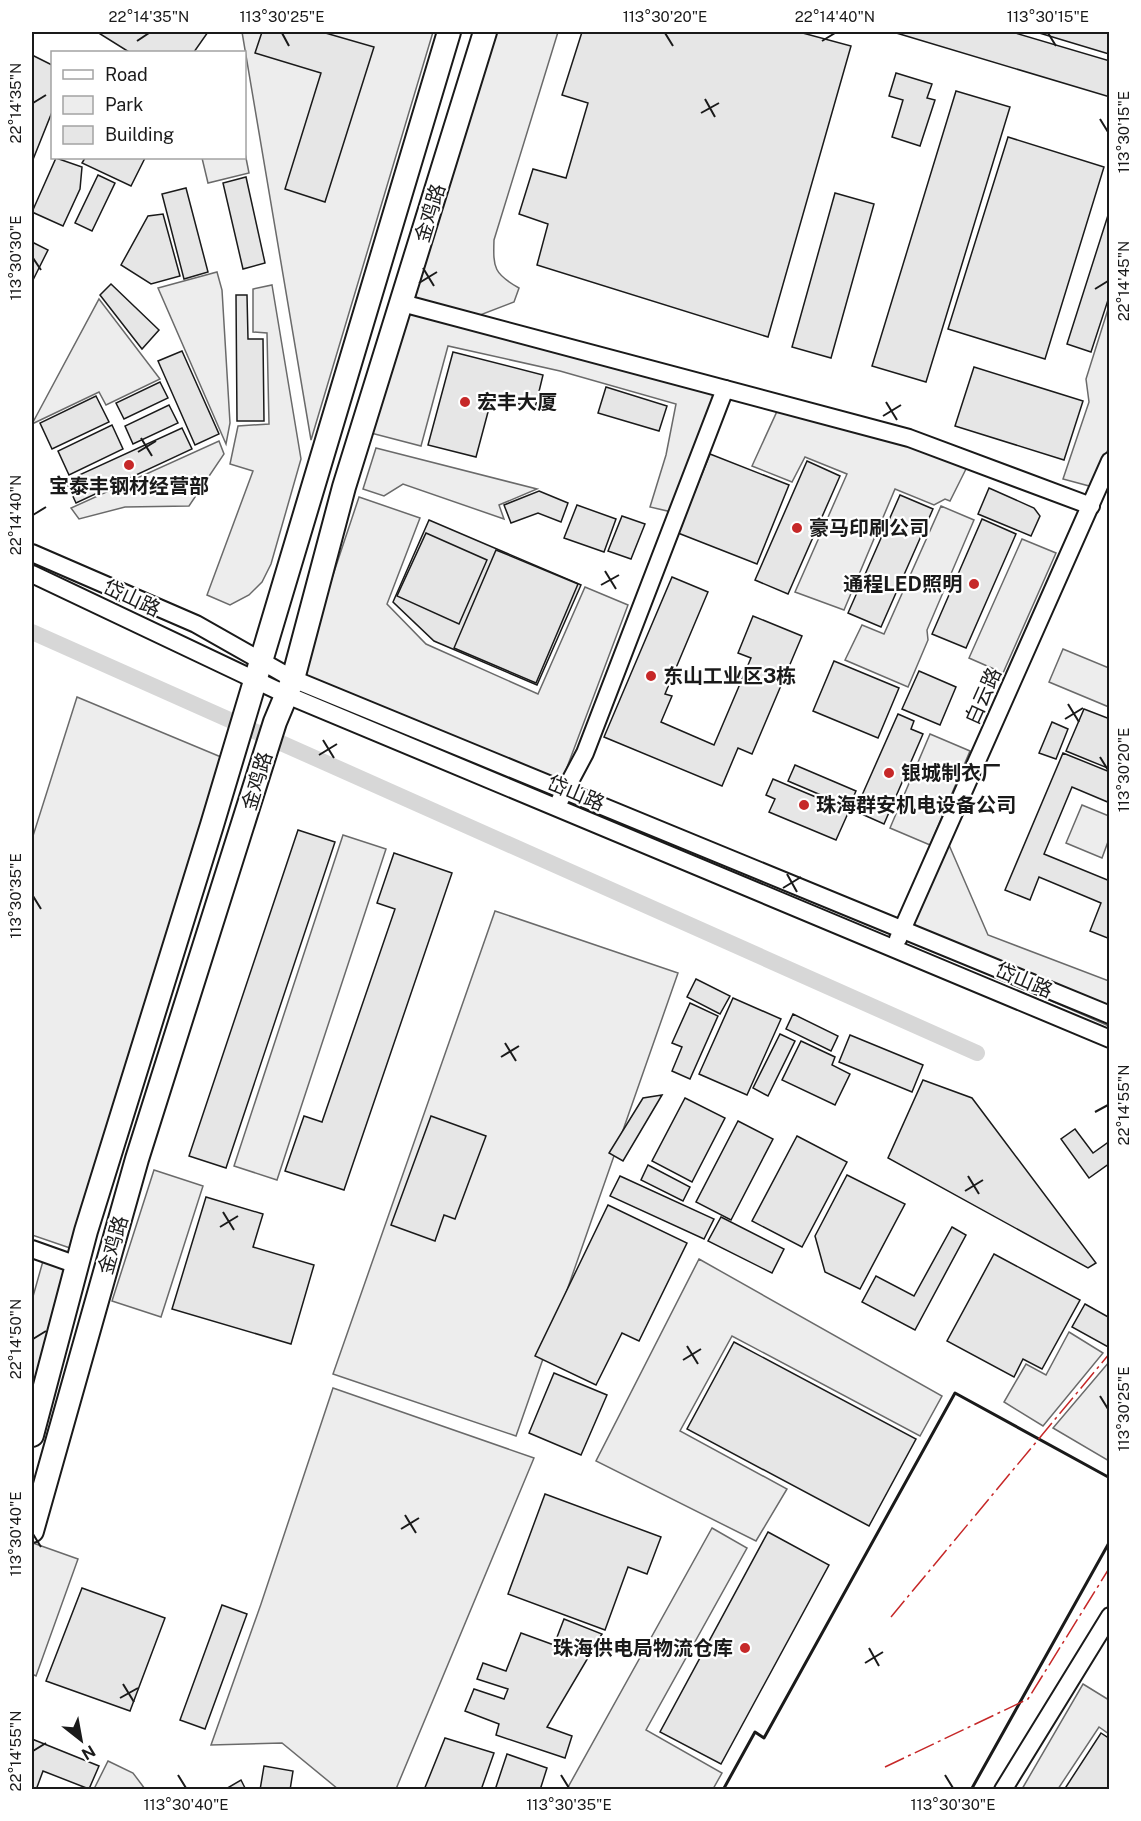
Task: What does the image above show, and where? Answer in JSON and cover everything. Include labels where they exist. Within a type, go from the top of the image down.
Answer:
[{"type":"main road","name":"金鸡路","points":[[32,1435],[77,1265],[222,793],[449,32]]},
{"type":"main road","name":"金鸡路","points":[[32,1531],[137,1160],[275,722],[290,687],[344,488],[485,32]]},
{"type":"street","points":[[402,303],[909,438],[1091,506]]},
{"type":"street","points":[[556,807],[585,753],[726,389]]},
{"type":"street","name":"白云路","points":[[894,948],[1110,461]]},
{"type":"street","name":"岱山路","points":[[32,554],[196,624],[258,670]]},
{"type":"street","name":"岱山路","points":[[32,574],[258,670],[290,687],[556,807],[1110,1039]]},
{"type":"street","name":"岱山路","points":[[290,687],[565,791],[1110,1015]]},
{"type":"street","points":[[32,1250],[77,1265]]},
{"type":"street","points":[[1003,1790],[1110,1616]]},
{"type":"green space","points":[[242,32],[433,32],[311,440],[246,51]]},
{"type":"green space","points":[[492,32],[558,32],[494,240],[497,269],[504,279],[519,288],[514,302],[475,317],[411,298]]},
{"type":"green space","points":[[246,158],[249,173],[208,183],[202,159]]},
{"type":"green space","points":[[217,272],[222,290],[230,423],[226,444],[158,288]]},
{"type":"green space","points":[[272,285],[301,459],[271,564],[262,582],[249,595],[230,605],[207,595],[253,471],[230,464],[238,426],[269,424],[267,333],[253,332],[253,289]]},
{"type":"green space","points":[[99,299],[160,379],[106,405],[99,392],[32,424]]},
{"type":"green space","points":[[1109,306],[1109,447],[1093,487],[1063,479],[1089,402],[1086,379]]},
{"type":"green space","points":[[406,311],[717,394],[672,512],[650,507],[666,455],[676,404],[560,371],[448,346],[421,446],[367,432]]},
{"type":"green space","points":[[779,407],[908,444],[967,467],[950,501],[945,499],[934,505],[895,489],[844,610],[795,592],[847,474],[805,457],[792,482],[752,466]]},
{"type":"green space","points":[[219,441],[224,454],[189,506],[125,507],[79,519],[71,508]]},
{"type":"green space","points":[[376,448],[537,489],[499,505],[504,519],[403,484],[384,496],[363,489]]},
{"type":"green space","points":[[359,497],[420,518],[387,604],[426,644],[538,694],[585,587],[628,605],[560,786],[297,683]]},
{"type":"green space","points":[[941,506],[974,520],[927,630],[928,640],[908,687],[845,660],[862,625],[884,634]]},
{"type":"green space","points":[[1022,539],[1056,553],[1003,673],[969,658]]},
{"type":"green space","points":[[1063,649],[1109,668],[1109,707],[1049,682]]},
{"type":"green space","points":[[77,697],[221,757],[70,1248],[32,1235],[32,839]]},
{"type":"green space","points":[[930,734],[970,751],[930,845],[890,828]]},
{"type":"green space","points":[[1082,805],[1109,816],[1109,839],[1102,858],[1066,843]]},
{"type":"green space","points":[[343,835],[386,849],[277,1180],[234,1166]]},
{"type":"green space","points":[[946,838],[988,935],[1109,981],[1109,1026],[902,936]]},
{"type":"green space","points":[[495,911],[678,973],[516,1436],[333,1374]]},
{"type":"green space","points":[[154,1170],[203,1186],[161,1317],[112,1301]]},
{"type":"green space","points":[[699,1259],[942,1396],[920,1436],[732,1336],[680,1431],[787,1489],[756,1541],[596,1461]]},
{"type":"green space","points":[[43,1261],[70,1270],[32,1413],[32,1300]]},
{"type":"green space","points":[[1069,1332],[1103,1353],[1043,1426],[1004,1402],[1026,1364],[1046,1375]]},
{"type":"green space","points":[[1109,1362],[1109,1461],[1053,1428]]},
{"type":"green space","points":[[333,1388],[534,1458],[396,1789],[338,1789],[282,1743],[211,1745]]},
{"type":"green space","points":[[712,1528],[747,1548],[646,1730],[722,1773],[713,1789],[567,1789]]},
{"type":"green space","points":[[33,1543],[78,1559],[36,1676],[32,1674]]},
{"type":"green space","points":[[1083,1684],[1109,1700],[1109,1734],[1099,1727],[1058,1789],[1022,1789]]},
{"type":"green space","points":[[108,1761],[133,1773],[145,1789],[94,1789]]},
{"type":"building","points":[[97,32],[208,32],[195,51],[127,51]]},
{"type":"building","points":[[262,32],[322,32],[374,47],[325,202],[285,189],[321,73],[255,53]]},
{"type":"building","points":[[582,32],[799,32],[851,46],[768,337],[537,265],[548,224],[519,214],[533,169],[566,178],[588,103],[562,95]]},
{"type":"building","points":[[893,32],[1012,32],[1110,61],[1110,97]]},
{"type":"building","points":[[1036,32],[1110,32],[1110,54],[1109,54]]},
{"type":"building","points":[[32,55],[51,64],[51,114],[32,162]]},
{"type":"building","points":[[896,73],[932,84],[927,98],[935,100],[920,146],[892,137],[903,100],[889,96]]},
{"type":"building","points":[[956,91],[1010,107],[926,382],[872,366]]},
{"type":"building","points":[[1008,137],[1104,167],[1045,359],[948,329]]},
{"type":"building","points":[[56,159],[82,167],[80,189],[63,226],[32,212]]},
{"type":"building","points":[[84,159],[144,159],[131,186],[82,163]]},
{"type":"building","points":[[98,175],[115,183],[92,231],[75,223]]},
{"type":"building","points":[[246,177],[265,263],[243,269],[223,183]]},
{"type":"building","points":[[186,188],[208,272],[184,279],[162,194]]},
{"type":"building","points":[[835,193],[874,204],[831,358],[792,347]]},
{"type":"building","points":[[1110,209],[1110,294],[1091,352],[1067,344]]},
{"type":"building","points":[[163,214],[180,276],[151,284],[121,265],[148,216]]},
{"type":"building","points":[[32,242],[48,250],[32,282]]},
{"type":"building","points":[[111,284],[159,330],[142,349],[100,295]]},
{"type":"building","points":[[236,295],[247,295],[248,339],[263,339],[264,421],[237,421]]},
{"type":"building","points":[[182,351],[219,434],[195,445],[158,361]]},
{"type":"building","name":"宏丰大厦","points":[[453,352],[543,375],[535,408],[492,397],[476,457],[428,445]]},
{"type":"building","points":[[974,367],[1083,401],[1064,460],[955,426]]},
{"type":"building","points":[[160,382],[168,398],[124,419],[116,403]]},
{"type":"building","points":[[606,387],[667,406],[659,431],[598,413]]},
{"type":"building","points":[[96,396],[109,422],[52,449],[40,423]]},
{"type":"building","points":[[169,405],[178,423],[133,444],[125,426]]},
{"type":"building","points":[[112,425],[123,449],[69,475],[58,451]]},
{"type":"building","name":"宝泰丰钢材经营部","points":[[182,428],[192,449],[76,503],[66,481]]},
{"type":"building","points":[[710,454],[789,485],[757,564],[678,533]]},
{"type":"building","name":"豪马印刷公司","points":[[807,461],[840,476],[788,594],[755,580]]},
{"type":"building","points":[[989,488],[1034,508],[1040,516],[1031,536],[978,514]]},
{"type":"building","points":[[539,491],[568,503],[561,522],[538,513],[511,523],[504,505]]},
{"type":"building","points":[[900,495],[933,509],[881,627],[848,613]]},
{"type":"building","points":[[577,505],[616,519],[604,552],[564,538]]},
{"type":"building","points":[[622,516],[645,524],[631,559],[608,551]]},
{"type":"building","name":"通程LED照明","points":[[982,519],[1016,534],[966,648],[932,634]]},
{"type":"building","points":[[429,520],[581,585],[537,685],[434,641],[393,602]]},
{"type":"building","points":[[426,533],[487,560],[459,624],[397,596]]},
{"type":"building","points":[[496,550],[578,584],[536,683],[454,648]]},
{"type":"building","name":"东山工业区3栋","points":[[672,577],[708,592],[665,694],[672,696],[661,722],[714,745],[751,658],[738,653],[753,616],[802,636],[752,754],[738,748],[722,786],[604,737]]},
{"type":"building","points":[[834,661],[899,688],[878,738],[813,711]]},
{"type":"building","points":[[919,671],[956,687],[940,725],[902,709]]},
{"type":"building","points":[[1084,709],[1110,719],[1110,769],[1066,751]]},
{"type":"building","name":"银城制衣厂","points":[[898,714],[914,721],[911,729],[923,734],[884,824],[855,811]]},
{"type":"building","points":[[1052,722],[1068,729],[1056,759],[1039,753]]},
{"type":"building","points":[[1063,753],[1110,772],[1110,803],[1072,787],[1044,854],[1110,881],[1110,939],[1090,931],[1101,903],[1039,877],[1030,900],[1005,890]]},
{"type":"building","points":[[795,765],[856,791],[849,807],[788,781]]},
{"type":"building","name":"珠海群安机电设备公司","points":[[773,779],[849,811],[836,840],[769,812],[775,799],[766,795]]},
{"type":"building","points":[[298,830],[335,842],[226,1168],[189,1156]]},
{"type":"building","points":[[394,853],[452,873],[344,1190],[285,1171],[304,1116],[322,1122],[395,909],[377,903]]},
{"type":"building","points":[[696,979],[730,996],[720,1014],[687,997]]},
{"type":"building","points":[[733,998],[781,1019],[747,1095],[699,1074]]},
{"type":"building","points":[[690,1003],[718,1016],[690,1079],[672,1071],[682,1047],[672,1043]]},
{"type":"building","points":[[793,1014],[838,1036],[831,1051],[786,1029]]},
{"type":"building","points":[[780,1034],[795,1041],[768,1096],[753,1088]]},
{"type":"building","points":[[850,1035],[923,1065],[912,1092],[839,1062]]},
{"type":"building","points":[[801,1041],[835,1057],[832,1065],[850,1074],[835,1105],[782,1080]]},
{"type":"building","points":[[923,1080],[972,1098],[1096,1263],[1088,1268],[888,1158]]},
{"type":"building","points":[[662,1095],[623,1161],[609,1153],[643,1098]]},
{"type":"building","points":[[685,1098],[725,1118],[692,1182],[652,1161]]},
{"type":"building","points":[[431,1116],[486,1136],[455,1219],[444,1215],[435,1241],[391,1225]]},
{"type":"building","points":[[738,1121],[773,1139],[731,1220],[696,1202]]},
{"type":"building","points":[[1075,1129],[1093,1153],[1110,1141],[1110,1163],[1089,1178],[1061,1139]]},
{"type":"building","points":[[797,1136],[847,1162],[802,1247],[752,1221]]},
{"type":"building","points":[[648,1165],[690,1187],[683,1201],[641,1180]]},
{"type":"building","points":[[847,1175],[905,1204],[860,1289],[825,1272],[815,1236]]},
{"type":"building","points":[[620,1176],[714,1219],[704,1239],[610,1196]]},
{"type":"building","points":[[206,1197],[263,1214],[253,1247],[314,1265],[291,1344],[172,1309]]},
{"type":"building","points":[[608,1205],[687,1243],[639,1341],[622,1333],[596,1385],[535,1356]]},
{"type":"building","points":[[721,1217],[784,1249],[772,1273],[708,1241]]},
{"type":"building","points":[[952,1227],[966,1235],[915,1330],[862,1302],[876,1276],[914,1296]]},
{"type":"building","points":[[994,1254],[1080,1300],[1042,1369],[1023,1359],[1014,1377],[947,1341]]},
{"type":"building","points":[[1085,1304],[1110,1318],[1110,1348],[1072,1327]]},
{"type":"building","points":[[734,1342],[916,1439],[869,1526],[687,1429]]},
{"type":"building","points":[[554,1373],[607,1395],[581,1455],[529,1433]]},
{"type":"building","points":[[545,1494],[661,1537],[647,1574],[628,1567],[605,1630],[508,1594]]},
{"type":"building","name":"珠海供电局物流仓库","points":[[768,1532],[829,1565],[721,1764],[660,1732]]},
{"type":"building","points":[[82,1588],[165,1618],[130,1711],[46,1681]]},
{"type":"building","points":[[222,1605],[247,1614],[205,1729],[180,1720]]},
{"type":"building","points":[[564,1619],[602,1634],[547,1727],[572,1736],[565,1758],[496,1735],[499,1724],[465,1711],[474,1689],[504,1699],[508,1689],[477,1679],[483,1663],[506,1671],[521,1633],[554,1645]]},
{"type":"building","points":[[1101,1733],[1110,1739],[1110,1790],[1064,1790]]},
{"type":"building","points":[[445,1738],[494,1753],[481,1790],[424,1790]]},
{"type":"building","points":[[32,1739],[99,1766],[89,1789],[43,1771],[36,1790],[32,1790]]},
{"type":"building","points":[[507,1754],[547,1768],[540,1790],[495,1790]]},
{"type":"building","points":[[264,1766],[293,1771],[290,1790],[260,1790]]},
{"type":"building","points":[[241,1780],[246,1790],[224,1790]]},
{"type":"waterway","points":[[32,632],[977,1053]]},
{"type":"wall","points":[[723,1790],[755,1732],[764,1738],[955,1393],[1110,1478]]},
{"type":"wall","points":[[971,1790],[1110,1541]]},
{"type":"power","points":[[891,1617],[1110,1353]]},
{"type":"power","points":[[885,1767],[1028,1699],[1110,1567]]},
{"type":"place","name":"宏丰大厦","points":[[465,402]]},
{"type":"place","name":"宝泰丰钢材经营部","points":[[129,465]]},
{"type":"place","name":"豪马印刷公司","points":[[797,528]]},
{"type":"place","name":"通程LED照明","points":[[974,584]]},
{"type":"place","name":"东山工业区3栋","points":[[651,676]]},
{"type":"place","name":"银城制衣厂","points":[[889,773]]},
{"type":"place","name":"珠海群安机电设备公司","points":[[804,805]]},
{"type":"place","name":"珠海供电局物流仓库","points":[[745,1648]]}]
